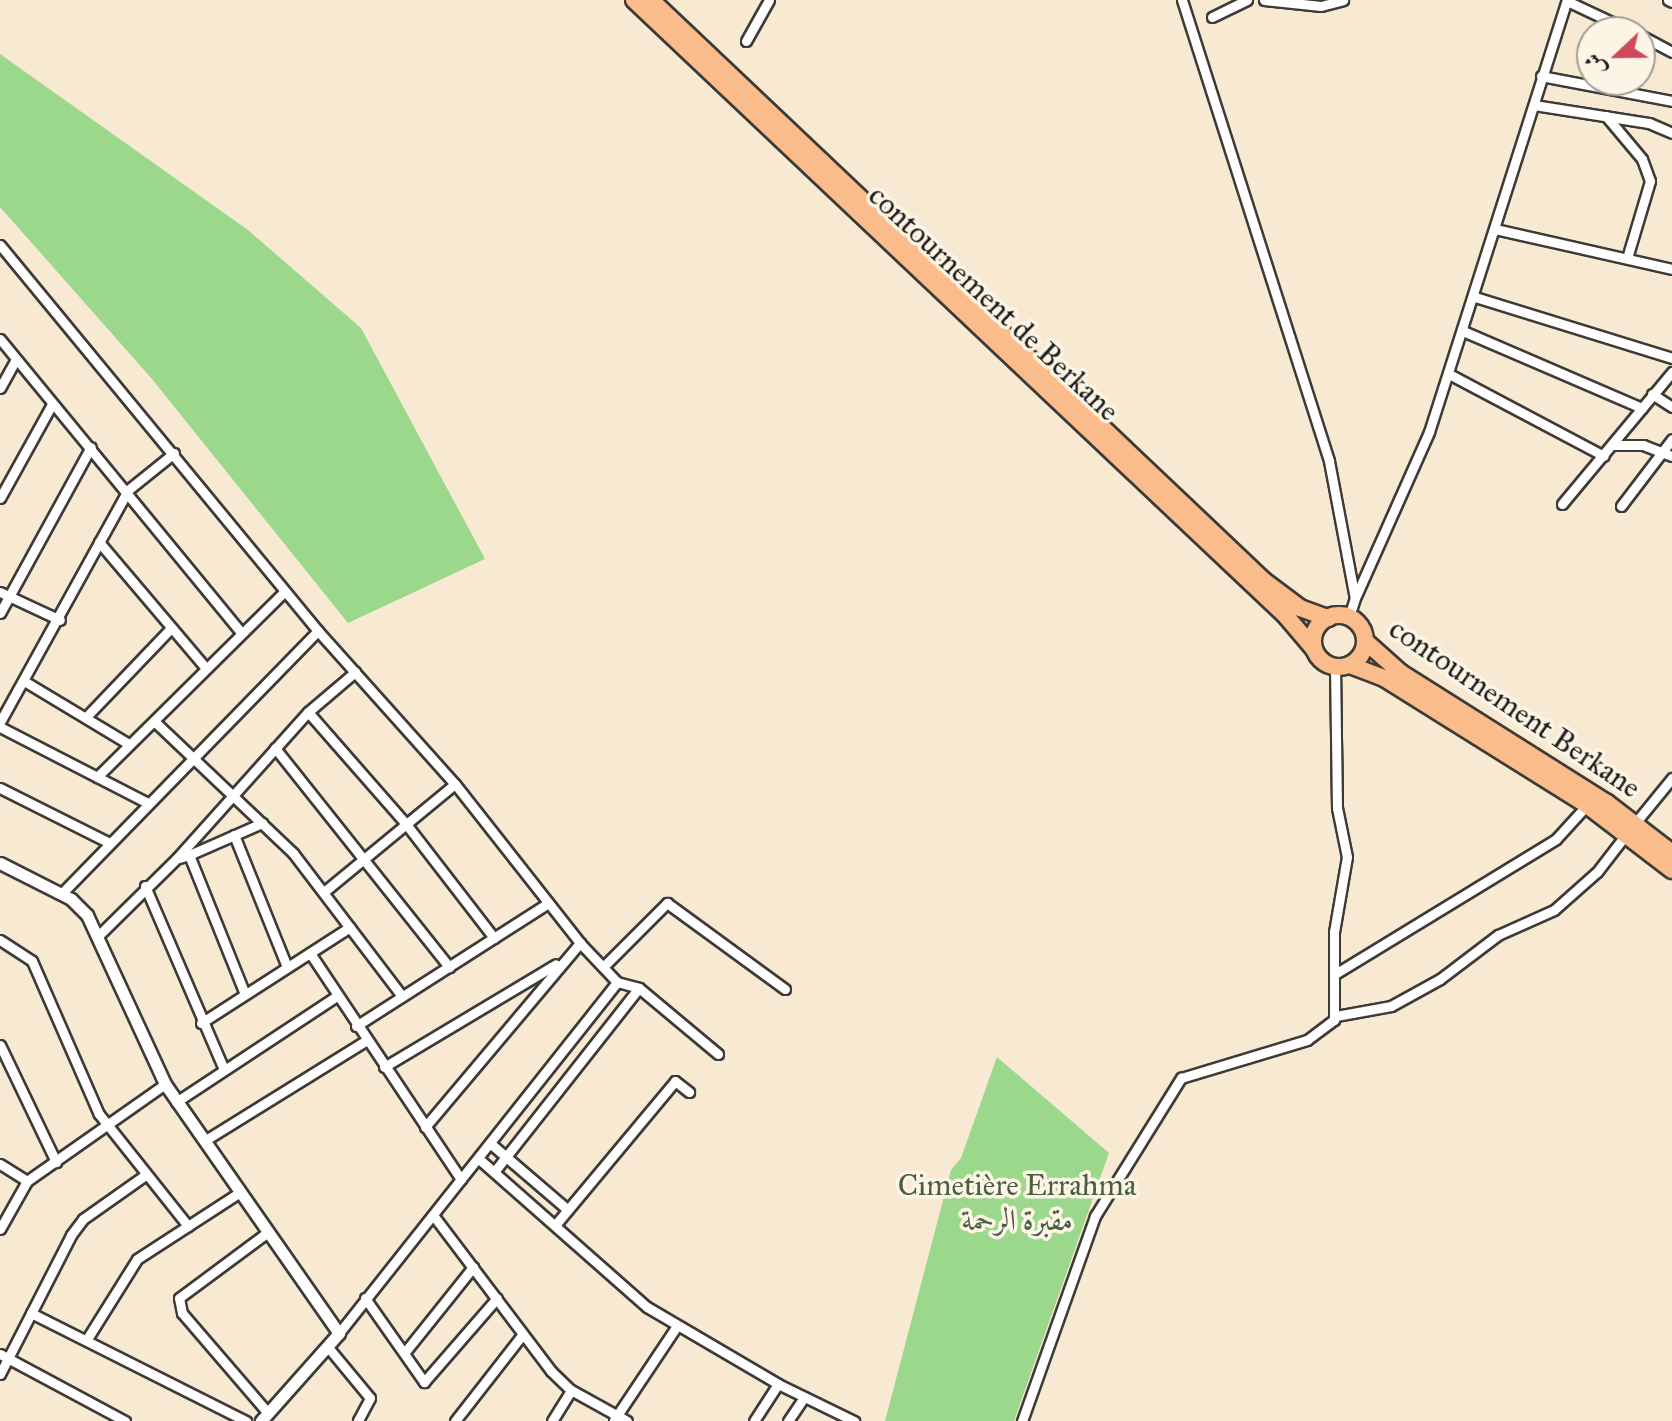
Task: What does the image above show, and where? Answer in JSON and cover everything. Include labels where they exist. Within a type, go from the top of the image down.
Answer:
[{"type":"highway","name":"contournement de Berkane","points":[[634,0],[1286,616],[1314,649]]},
{"type":"highway","points":[[651,0],[1264,581],[1300,608],[1328,618],[1349,617],[1361,627],[1365,641],[1361,655],[1342,666]]},
{"type":"highway","points":[[1328,618],[1314,634],[1314,649],[1322,661],[1384,678],[1587,805],[1631,828],[1672,870]]},
{"type":"highway","name":"contournement Berkane","points":[[1365,641],[1401,673],[1672,853]]},
{"type":"street","points":[[746,41],[769,0]]},
{"type":"street","points":[[1182,0],[1318,421],[1355,598]]},
{"type":"street","points":[[1212,17],[1247,0]]},
{"type":"street","points":[[1264,0],[1321,6],[1343,0]]},
{"type":"street","points":[[1349,617],[1429,432],[1475,297],[1567,0],[1600,16]]},
{"type":"street","points":[[1541,76],[1672,101]]},
{"type":"street","points":[[1534,105],[1606,116],[1672,133]]},
{"type":"street","points":[[1606,116],[1642,159],[1650,181],[1627,258]]},
{"type":"street","points":[[1495,229],[1672,269]]},
{"type":"street","points":[[0,245],[318,631],[455,784],[580,943],[617,982],[639,988],[718,1054]]},
{"type":"street","points":[[1475,297],[1672,358]]},
{"type":"street","points":[[1463,331],[1642,408]]},
{"type":"street","points":[[0,339],[128,490],[241,632]]},
{"type":"street","points":[[0,388],[16,359]]},
{"type":"street","points":[[1562,504],[1672,372]]},
{"type":"street","points":[[1449,374],[1604,456]]},
{"type":"street","points":[[1652,394],[1672,407]]},
{"type":"street","points":[[0,498],[52,404]]},
{"type":"street","points":[[1621,506],[1668,453],[1672,439]]},
{"type":"street","points":[[1614,445],[1668,453]]},
{"type":"street","points":[[0,613],[4,594],[91,447]]},
{"type":"street","points":[[146,802],[0,725],[60,620],[128,490],[174,453]]},
{"type":"street","points":[[99,542],[205,667]]},
{"type":"street","points":[[97,777],[285,591]]},
{"type":"street","points":[[4,594],[60,620]]},
{"type":"street","points":[[86,717],[171,628]]},
{"type":"street","points":[[61,894],[190,756],[318,631]]},
{"type":"street","points":[[1336,1016],[1335,917],[1347,857],[1337,808],[1342,666]]},
{"type":"street","points":[[98,936],[145,886],[177,858],[308,712],[355,672]]},
{"type":"street","points":[[24,681],[129,744]]},
{"type":"street","points":[[308,712],[406,824],[494,938]]},
{"type":"street","points":[[154,721],[234,794],[325,891],[402,996]]},
{"type":"street","points":[[275,748],[449,967]]},
{"type":"street","points":[[1022,1421],[1095,1216],[1181,1078],[1307,1040],[1336,1016],[1391,1006],[1440,979],[1498,935],[1554,910],[1597,872],[1672,778]]},
{"type":"street","points":[[325,891],[455,784]]},
{"type":"street","points":[[0,788],[108,842]]},
{"type":"street","points":[[1335,974],[1556,839],[1587,805]]},
{"type":"street","points":[[177,858],[262,823]]},
{"type":"street","points":[[234,835],[287,967]]},
{"type":"street","points":[[189,855],[245,994]]},
{"type":"street","points":[[0,863],[80,907],[98,936],[165,1084],[339,1333]]},
{"type":"street","points":[[145,886],[201,1023],[223,1067]]},
{"type":"street","points":[[356,1026],[548,903]]},
{"type":"street","points":[[603,967],[667,903],[785,989]]},
{"type":"street","points":[[201,1023],[350,927]]},
{"type":"street","points":[[0,940],[32,961],[106,1125],[144,1176],[188,1226]]},
{"type":"street","points":[[425,1127],[580,943]]},
{"type":"street","points":[[310,953],[365,1041],[461,1179]]},
{"type":"street","points":[[384,1067],[563,960]]},
{"type":"street","points":[[268,1232],[179,1298],[182,1313],[264,1417],[339,1333],[617,982]]},
{"type":"street","points":[[494,1172],[639,988]]},
{"type":"street","points":[[176,1102],[223,1067],[337,996]]},
{"type":"street","points":[[204,1141],[365,1041]]},
{"type":"street","points":[[0,1045],[56,1162]]},
{"type":"street","points":[[556,1224],[675,1081],[689,1092]]},
{"type":"street","points":[[0,1229],[27,1181],[165,1084]]},
{"type":"street","points":[[491,1144],[568,1210]]},
{"type":"street","points":[[479,1159],[647,1307],[778,1384],[854,1421]]},
{"type":"street","points":[[0,1164],[27,1181]]},
{"type":"street","points":[[0,1374],[4,1356],[83,1219],[144,1176]]},
{"type":"street","points":[[87,1339],[130,1267],[240,1192]]},
{"type":"street","points":[[433,1215],[523,1334],[571,1390],[619,1419],[677,1326]]},
{"type":"street","points":[[405,1352],[473,1267]]},
{"type":"street","points":[[365,1298],[424,1382],[497,1298]]},
{"type":"street","points":[[31,1313],[246,1421]]},
{"type":"street","points":[[455,1421],[523,1334]]},
{"type":"street","points":[[327,1346],[370,1398],[358,1421]]},
{"type":"street","points":[[4,1356],[125,1421]]},
{"type":"street","points":[[754,1421],[778,1384]]},
{"type":"street","points":[[552,1421],[571,1390]]},
{"type":"street","points":[[788,1421],[804,1397]]},
{"type":"green space","points":[[0,54],[248,230],[361,328],[485,559],[348,623],[152,379],[0,207]]},
{"type":"green space","name":"Cimetière Errahma مقبرة الرحمة","points":[[997,1057],[1109,1153],[1014,1421],[885,1421],[951,1170],[961,1158]]}]
